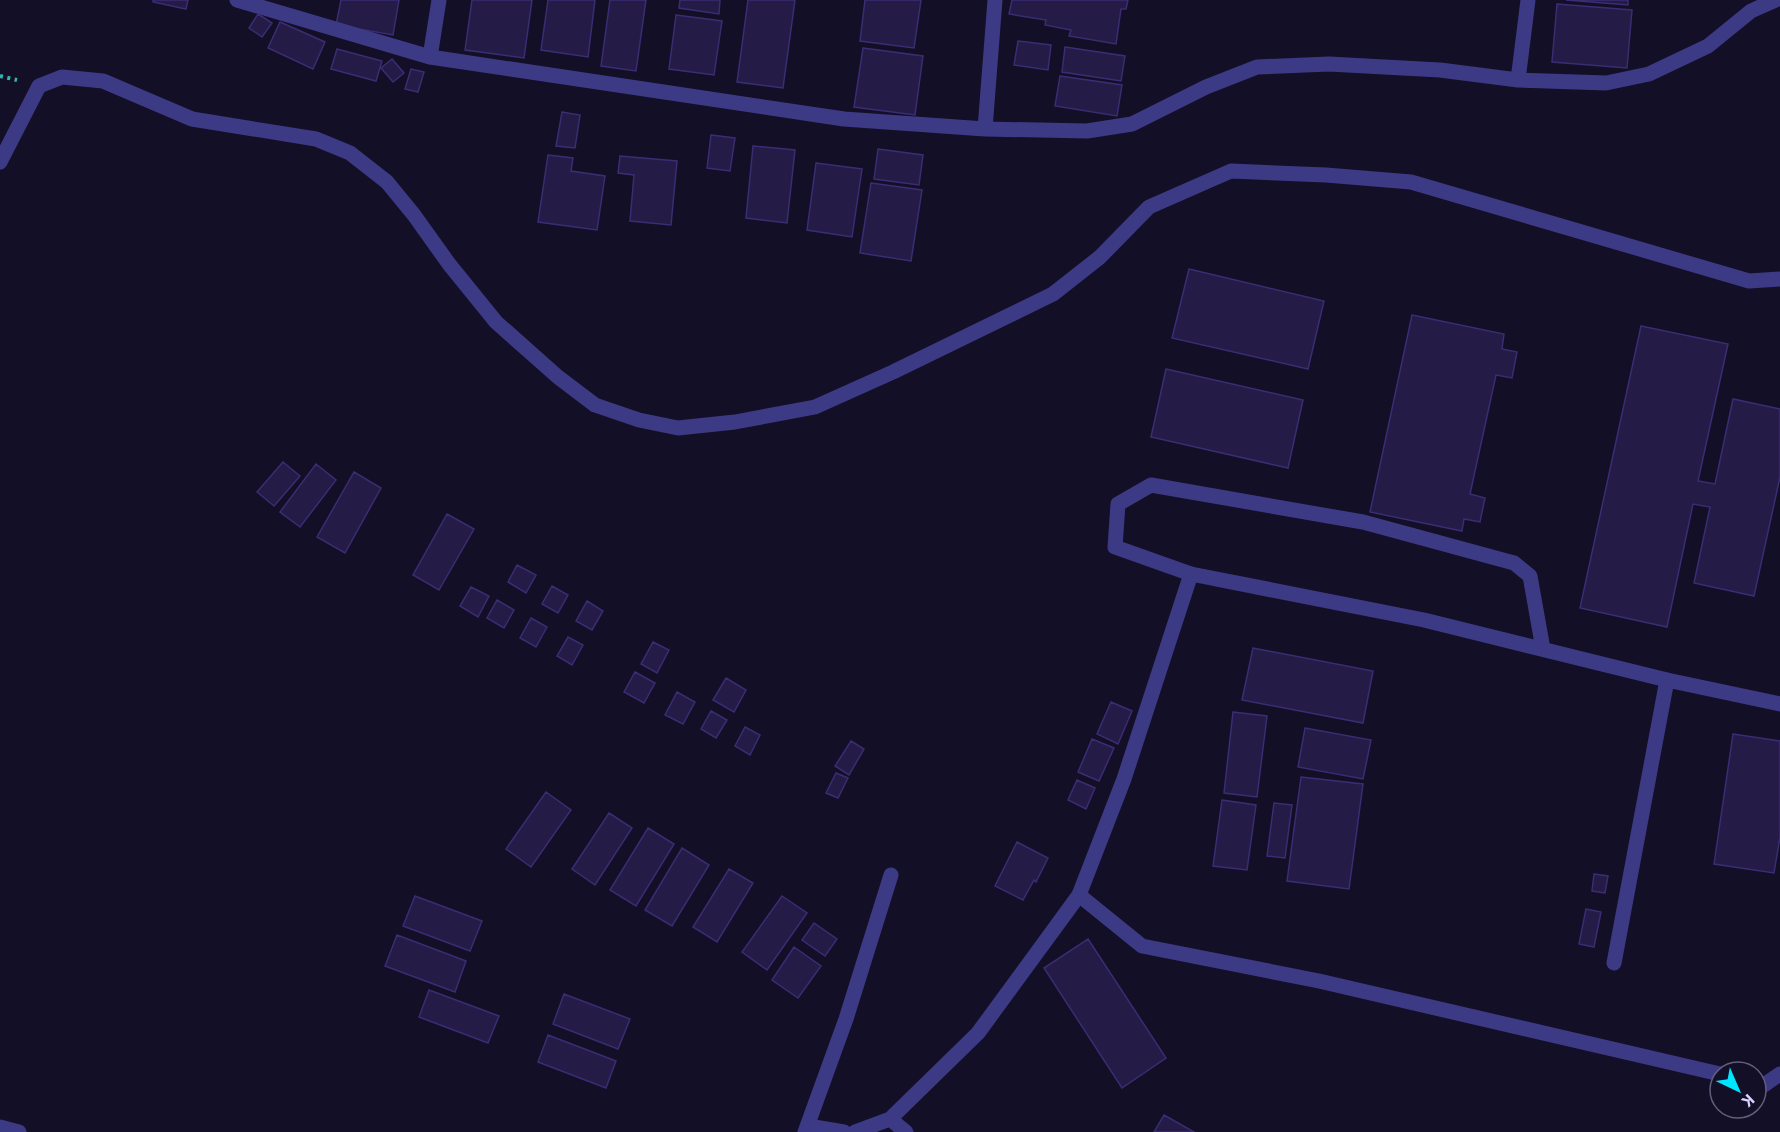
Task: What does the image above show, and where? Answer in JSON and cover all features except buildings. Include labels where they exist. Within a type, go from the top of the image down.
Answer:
[{"type":"street","points":[[237,0],[430,57],[844,119],[985,129],[1087,131],[1131,124],[1206,87],[1257,68],[1329,64],[1440,70],[1518,80],[1606,83],[1649,74],[1708,46],[1751,11],[1776,0]]},
{"type":"street","points":[[430,57],[439,0]]},
{"type":"street","points":[[985,129],[995,0]]},
{"type":"street","points":[[1518,80],[1528,0]]},
{"type":"street","points":[[0,162],[39,86],[62,77],[103,81],[192,119],[316,139],[350,153],[387,182],[496,322],[558,377],[596,405],[639,420],[678,428],[735,422],[815,407],[893,372],[1053,294],[1100,257],[1149,207],[1231,171],[1326,175],[1411,182],[1749,281],[1780,279]]},
{"type":"street","points":[[1543,649],[1530,576],[1514,563],[1363,522],[1150,485],[1118,504],[1115,547],[1191,574],[1424,620],[1667,680],[1780,705]]},
{"type":"street","points":[[855,1132],[890,1119],[978,1033],[1079,895],[1124,779],[1191,574]]},
{"type":"street","points":[[1614,963],[1667,680]]},
{"type":"street","points":[[844,1132],[806,1129],[846,1019],[891,875]]},
{"type":"street","points":[[1079,895],[1142,946],[1319,981],[1708,1071]]},
{"type":"street","points":[[890,1119],[906,1132]]},
{"type":"street","points":[[0,1127],[19,1132]]}]
